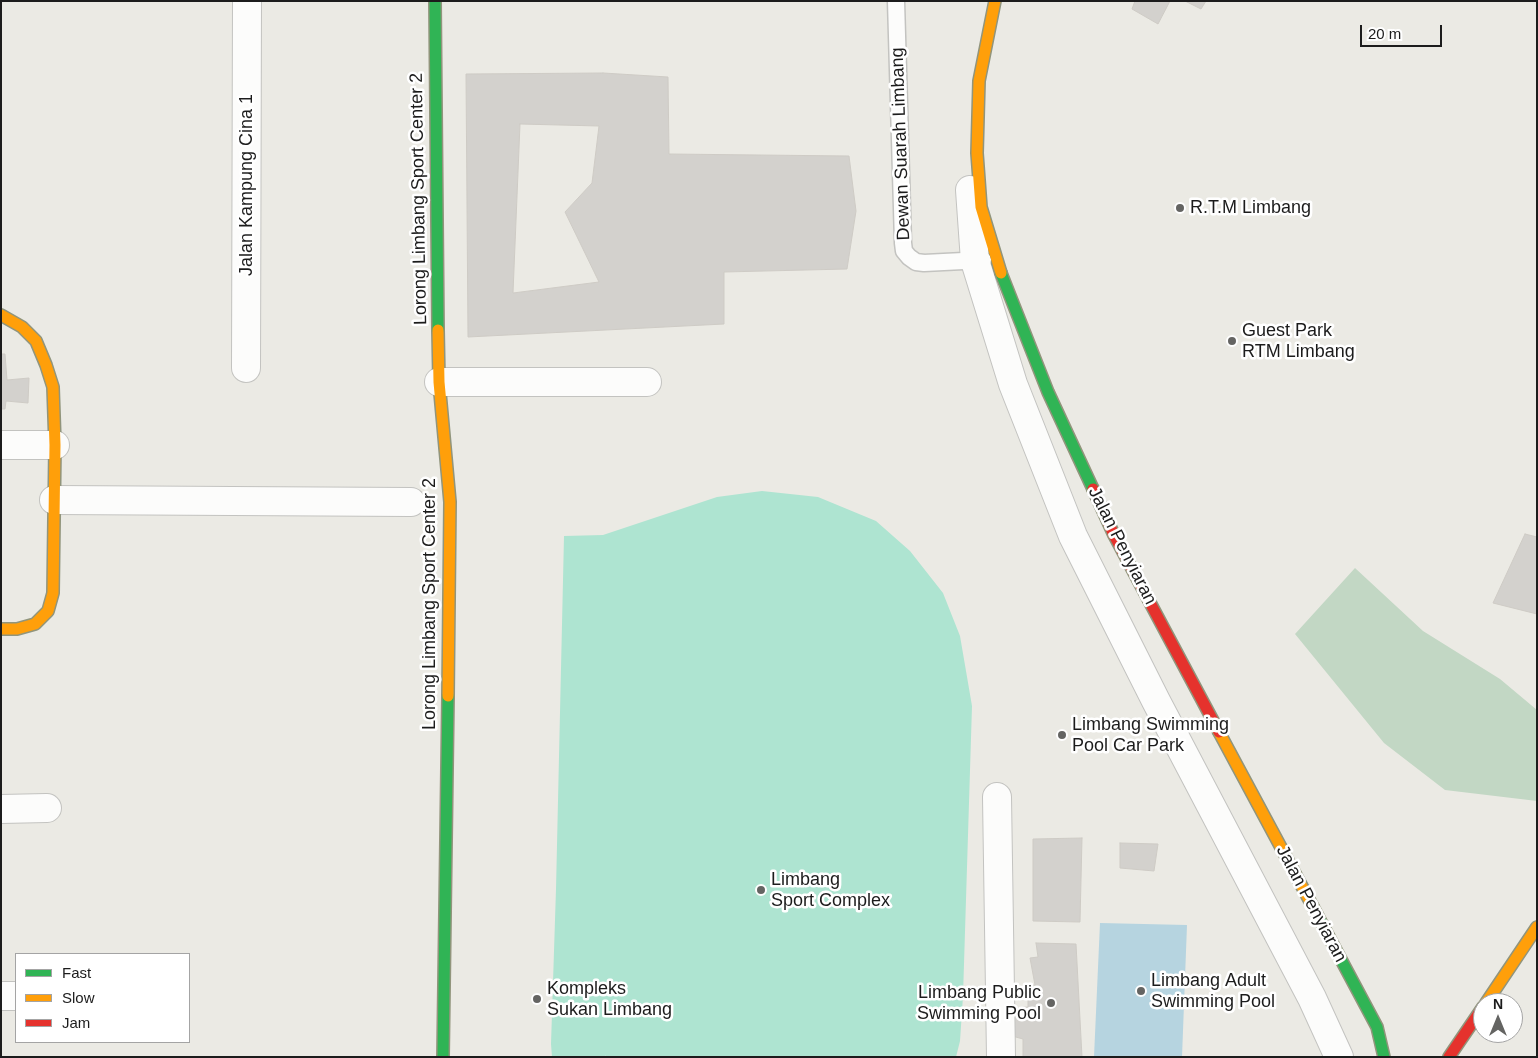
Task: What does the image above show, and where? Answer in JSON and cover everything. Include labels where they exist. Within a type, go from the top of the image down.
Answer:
[{"type":"main road","name":"Lorong Limbang Sport Center 2","points":[[435,1],[439,382],[450,502],[443,1057]]},
{"type":"main road","name":"Jalan Penyiaran","points":[[995,1],[979,81],[977,153],[985,260],[1114,535],[1378,1027],[1384,1057]]},
{"type":"main road","points":[[1,314],[22,327],[36,342],[46,365],[53,387],[55,445],[53,594],[48,611],[35,624],[16,629],[1,629]]},
{"type":"main road","points":[[1493,993],[1537,926]]},
{"type":"main road","points":[[1449,1057],[1473,1022]]},
{"type":"street","name":"Jalan Kampung Cina 1","points":[[246,368],[247,1]]},
{"type":"street","name":"Jalan Penyiaran","points":[[986,1],[973,70],[967,134],[985,260],[1013,384],[1073,536],[1156,701],[1312,998],[1339,1057]]},
{"type":"street","points":[[439,382],[647,382]]},
{"type":"street","points":[[1,445],[55,445]]},
{"type":"street","points":[[54,500],[411,502]]},
{"type":"street","points":[[997,797],[1001,1057]]},
{"type":"street","points":[[1,809],[47,808]]},
{"type":"street","points":[[1,996],[15,996]]},
{"type":"lane","name":"Dewan Suarah Limbang","points":[[896,1],[902,243],[904,251],[916,262],[924,263],[985,260]]},
{"type":"green space","name":"Limbang Sport Complex","points":[[762,491],[818,497],[876,521],[910,551],[943,593],[960,636],[972,706],[963,996],[960,1041],[956,1057],[606,1057],[605,1055],[605,1057],[552,1057],[564,536],[603,535],[717,497]]},
{"type":"green space","points":[[1355,568],[1423,631],[1500,679],[1537,710],[1537,801],[1445,790],[1384,743],[1295,634]]},
{"type":"water","name":"Limbang Adult Swimming Pool","points":[[1100,923],[1187,925],[1182,1057],[1094,1057]]},
{"type":"building","points":[[1135,1],[1170,1],[1158,24],[1132,9]]},
{"type":"building","points":[[1185,1],[1206,1],[1201,9]]},
{"type":"building","points":[[603,73],[668,77],[669,154],[849,156],[856,211],[847,269],[724,272],[724,324],[468,337],[466,74]],"holes":[[[520,124],[599,126],[592,183],[565,212],[599,282],[513,293]]]},
{"type":"building","points":[[1,354],[5,354],[7,380],[29,378],[28,403],[6,401],[5,409],[1,409]]},
{"type":"building","points":[[1525,534],[1537,537],[1537,614],[1493,603]]},
{"type":"building","points":[[1082,838],[1080,922],[1033,921],[1033,839]]},
{"type":"building","points":[[1120,843],[1158,844],[1154,871],[1120,868]]},
{"type":"building","points":[[1036,943],[1076,944],[1082,1057],[1023,1057],[1023,1039],[1012,1036],[1013,1008],[1028,1007],[1028,985],[1035,985],[1030,958],[1038,957]]},
{"type":"traffic: fast","points":[[435,1],[438,330]]},
{"type":"traffic: fast","points":[[1001,273],[1048,392],[1093,489]]},
{"type":"traffic: fast","points":[[443,1057],[448,696]]},
{"type":"traffic: fast","points":[[1313,907],[1377,1027],[1384,1057]]},
{"type":"traffic: slow","points":[[995,1],[979,81],[977,153],[981,207],[1001,273]]},
{"type":"traffic: slow","points":[[1,315],[22,327],[36,341],[46,365],[53,387],[55,445],[53,593],[48,611],[35,624],[17,629],[1,629]]},
{"type":"traffic: slow","points":[[438,330],[439,382],[450,502],[448,696]]},
{"type":"traffic: slow","points":[[1219,732],[1313,907]]},
{"type":"traffic: slow","points":[[1493,993],[1537,927]]},
{"type":"traffic: jam","points":[[1093,489],[1114,535],[1219,732]]},
{"type":"traffic: jam","points":[[1449,1057],[1473,1022]]},
{"type":"place","name":"R.T.M Limbang","points":[[1180,208]]},
{"type":"place","name":"Guest Park RTM Limbang","points":[[1232,341]]},
{"type":"place","name":"Limbang Swimming Pool Car Park","points":[[1062,735]]},
{"type":"place","name":"Limbang Sport Complex","points":[[761,890]]},
{"type":"place","name":"Limbang Adult Swimming Pool","points":[[1141,991]]},
{"type":"place","name":"Kompleks Sukan Limbang","points":[[537,999]]},
{"type":"place","name":"Limbang Public Swimming Pool","points":[[1051,1003]]}]
